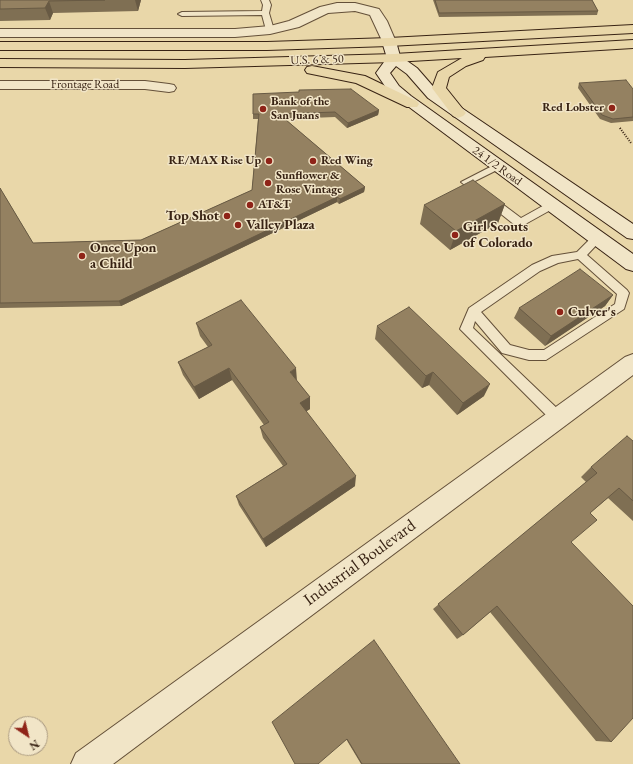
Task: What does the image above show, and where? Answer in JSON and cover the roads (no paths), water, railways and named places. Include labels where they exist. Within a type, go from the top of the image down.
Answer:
[{"type":"highway","name":"U.S. 6 & 50","points":[[0,46],[152,48],[389,42],[633,29]]},
{"type":"highway","name":"U.S. 6 & 50","points":[[0,63],[185,64],[394,58],[633,44]]},
{"type":"highway","points":[[0,54],[104,54],[152,48]]},
{"type":"highway","points":[[458,113],[439,88],[443,75],[461,63],[498,52]]},
{"type":"highway","points":[[185,64],[212,69],[284,68],[333,73],[360,79],[412,104]]},
{"type":"street","points":[[0,33],[235,33],[270,30],[294,24],[324,10],[337,7],[355,7],[375,12],[381,21],[394,58]]},
{"type":"street","name":"24 1/2 Road","points":[[633,233],[433,95],[412,71],[394,58],[383,73],[394,89],[412,104],[633,264]]},
{"type":"street","name":"Frontage Road","points":[[0,85],[145,85],[169,88]]},
{"type":"street","points":[[598,238],[633,255]]},
{"type":"street","name":"Industrial Boulevard","points":[[87,764],[633,362]]},
{"type":"lane","points":[[265,0],[267,5],[265,13],[270,30]]},
{"type":"lane","points":[[182,14],[265,13]]},
{"type":"lane","points":[[498,166],[466,182],[520,223],[552,206]]},
{"type":"lane","points":[[558,418],[466,328],[474,311],[536,268],[556,258],[580,255],[598,238]]},
{"type":"lane","points":[[474,311],[506,350],[529,355],[546,355],[620,306],[623,293],[580,255]]},
{"type":"place","name":"Red Lobster","points":[[612,108]]},
{"type":"place","name":"Bank of the San Juans","points":[[263,109]]},
{"type":"place","name":"RE/MAX Rise Up","points":[[269,161]]},
{"type":"place","name":"Red Wing","points":[[313,161]]},
{"type":"place","name":"Sunflower & Rose Vintage","points":[[268,183]]},
{"type":"place","name":"AT&T","points":[[250,205]]},
{"type":"place","name":"Top Shot","points":[[227,216]]},
{"type":"place","name":"Valley Plaza","points":[[238,225]]},
{"type":"place","name":"Girl Scouts of Colorado","points":[[455,235]]},
{"type":"place","name":"Once Upon a Child","points":[[82,256]]},
{"type":"place","name":"Culver's","points":[[560,312]]}]
